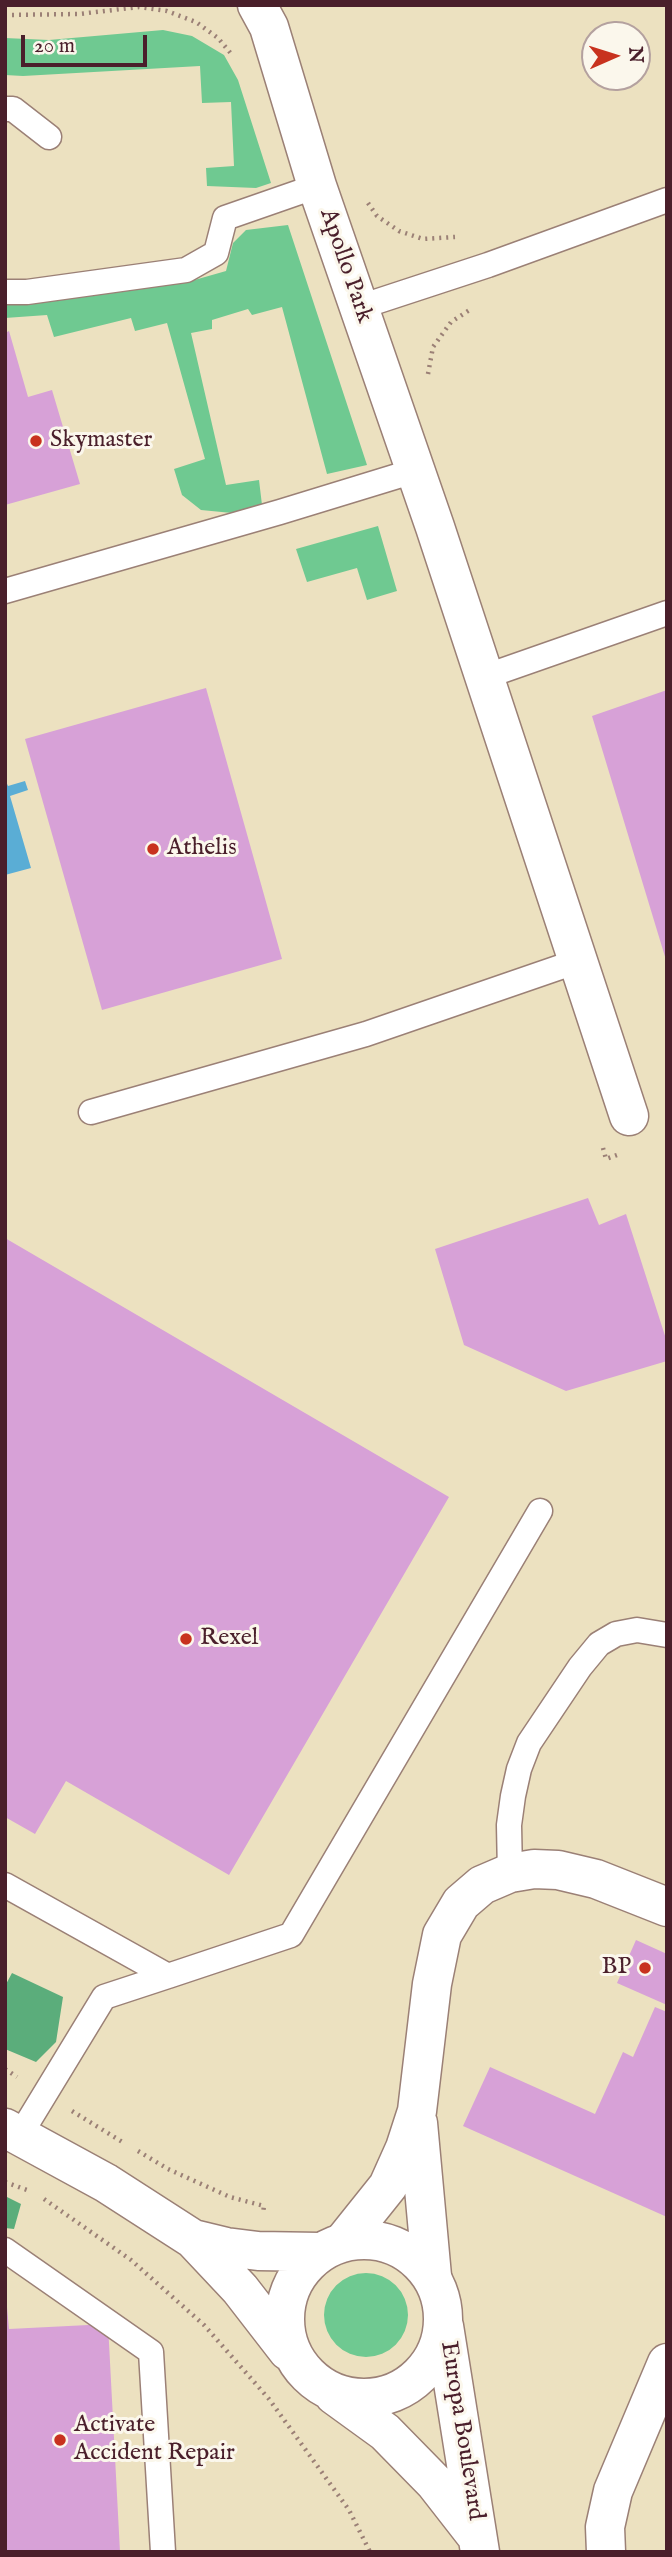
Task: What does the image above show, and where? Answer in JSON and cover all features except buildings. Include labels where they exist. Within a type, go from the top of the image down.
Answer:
[{"type":"street","name":"Apollo Park","points":[[257,5],[269,27],[317,186],[435,527],[500,671],[578,961],[629,1116]]},
{"type":"street","points":[[296,2361],[287,2338],[284,2314],[290,2290],[301,2269],[332,2246],[388,2186],[405,2148],[416,2110],[432,1984],[442,1935],[461,1903],[482,1885],[510,1873],[534,1869],[558,1870],[596,1879],[667,1907]]},
{"type":"street","points":[[13,2132],[106,2183],[193,2239],[233,2281],[308,2376],[323,2387],[348,2397],[376,2398],[401,2389],[423,2373],[438,2350],[444,2324],[442,2299],[432,2276],[416,2110]]},
{"type":"street","points":[[193,2239],[258,2251],[332,2246],[369,2238],[394,2244],[415,2257],[432,2276]]},
{"type":"street","name":"Europa Boulevard","points":[[444,2324],[479,2545]]},
{"type":"street","points":[[606,2552],[606,2527],[613,2491],[667,2364]]},
{"type":"street","name":"Europa Boulevard","points":[[323,2387],[385,2432],[435,2483],[479,2545]]},
{"type":"lane","points":[[5,109],[13,108],[49,137]]},
{"type":"lane","points":[[5,292],[27,292],[186,270],[216,253],[225,218],[317,186]]},
{"type":"lane","points":[[360,307],[488,265],[667,200]]},
{"type":"lane","points":[[5,591],[415,471]]},
{"type":"lane","points":[[500,671],[667,613]]},
{"type":"lane","points":[[91,1112],[366,1034],[578,961]]},
{"type":"lane","points":[[13,2132],[104,1997],[290,1935],[540,1511]]},
{"type":"lane","points":[[510,1873],[509,1825],[513,1796],[529,1742],[599,1644],[616,1634],[637,1630],[667,1634]]},
{"type":"lane","points":[[5,1885],[168,1976]]},
{"type":"lane","points":[[5,2250],[151,2352],[163,2552]]},
{"type":"path","points":[[5,15],[79,14],[139,7],[167,11],[196,22],[218,38],[235,58]]},
{"type":"path","points":[[99,2127],[168,2169],[230,2197],[264,2206]]},
{"type":"path","points":[[5,2182],[34,2192],[131,2260],[204,2325],[270,2399],[349,2510],[370,2552]]},
{"type":"green space","points":[[163,30],[192,36],[224,55],[238,80],[271,183],[256,188],[207,186],[206,168],[234,166],[231,102],[202,103],[200,66],[5,75],[5,38],[49,40]]},
{"type":"green space","points":[[288,225],[367,465],[327,474],[282,307],[252,315],[248,309],[212,320],[212,329],[191,333],[226,485],[259,480],[262,505],[232,513],[201,510],[182,495],[174,469],[205,459],[167,323],[135,331],[131,318],[54,337],[47,315],[5,318],[5,295],[191,281],[226,271],[233,243],[246,230]]},
{"type":"green space","points":[[378,526],[397,591],[367,600],[357,568],[307,582],[296,549]]},
{"type":"green space","points":[[12,1973],[63,1997],[56,2042],[36,2062],[5,2049],[5,1986]]},
{"type":"green space","points":[[5,2196],[21,2204],[14,2229],[5,2228]]},
{"type":"green space","points":[[366,2273],[382,2276],[396,2285],[405,2299],[408,2315],[405,2331],[396,2345],[382,2354],[366,2357],[350,2354],[336,2345],[327,2331],[324,2315],[327,2299],[336,2285],[350,2276]]},
{"type":"water","points":[[5,779],[8,786],[25,781],[28,790],[10,796],[31,868],[5,875]]},
{"type":"place","name":"Skymaster","points":[[36,441]]},
{"type":"place","name":"Athelis","points":[[153,849]]},
{"type":"place","name":"Rexel","points":[[186,1639]]},
{"type":"place","name":"BP","points":[[645,1968]]},
{"type":"place","name":"Activate Accident Repair","points":[[60,2440]]}]
